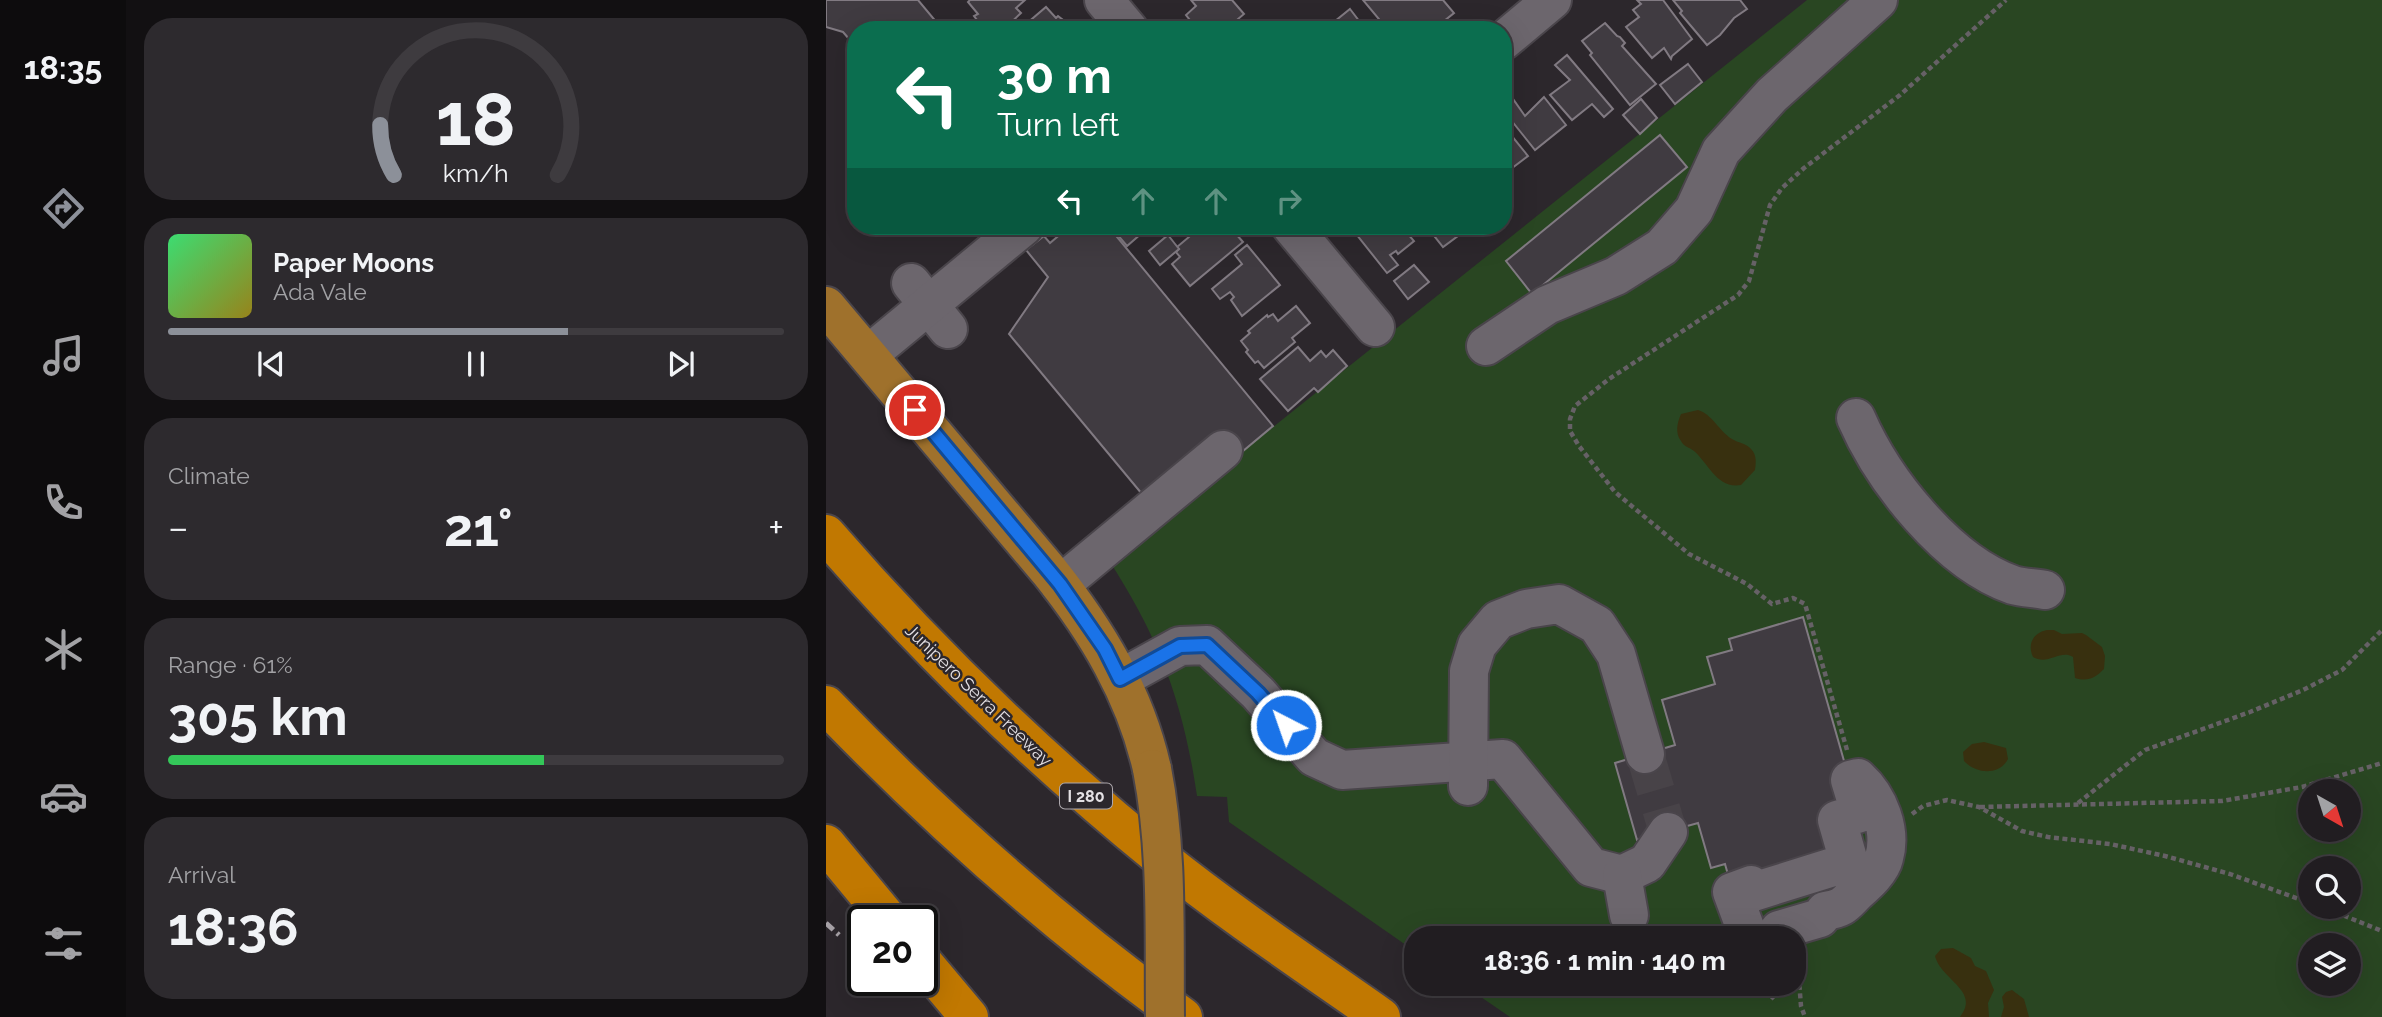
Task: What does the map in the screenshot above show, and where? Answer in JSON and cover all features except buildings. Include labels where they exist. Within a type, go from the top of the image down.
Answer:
[{"type":"highway","name":"Junipero Serra Freeway","points":[[826,534],[943,662],[1066,779],[1221,904],[1381,1017]]},
{"type":"highway","points":[[826,705],[917,796],[1000,872],[1107,961],[1183,1017]]},
{"type":"highway","points":[[826,844],[877,905]]},
{"type":"highway","points":[[938,980],[969,1017]]},
{"type":"main road","points":[[826,306],[1060,584],[1105,649],[1120,679],[1142,727],[1153,769],[1160,814],[1164,866],[1165,1017]]},
{"type":"street","points":[[1104,0],[1122,21]]},
{"type":"street","points":[[1512,33],[1552,0]]},
{"type":"street","points":[[1486,346],[1547,305],[1616,276],[1662,247],[1693,210],[1721,151],[1772,95],[1878,0]]},
{"type":"street","points":[[868,355],[929,306],[971,251],[1005,235]]},
{"type":"street","points":[[1299,235],[1376,327]]},
{"type":"street","points":[[1856,418],[1877,462],[1894,486],[1956,551],[1984,571],[2014,585],[2045,590]]},
{"type":"street","points":[[1060,584],[1223,450]]},
{"type":"street","points":[[1468,774],[1469,671],[1477,645],[1498,620],[1526,609],[1559,604],[1598,625],[1616,654],[1645,754]]},
{"type":"street","points":[[1120,679],[1180,646],[1207,645],[1258,693],[1314,757],[1342,770],[1468,774],[1503,759],[1591,867],[1622,875],[1647,863],[1668,832]]},
{"type":"street","points":[[1745,926],[1732,892],[1751,885],[1754,892],[1849,863],[1837,820],[1860,813],[1850,780],[1858,778],[1866,785],[1886,825],[1884,860],[1842,908],[1825,911],[1820,918],[1793,926]]},
{"type":"street","points":[[1622,875],[1629,915]]},
{"type":"path","points":[[1855,779],[1805,604],[1793,598],[1772,604],[1747,584],[1689,554],[1615,492],[1578,446],[1570,431],[1570,419],[1575,406],[1609,379],[1738,295],[1749,281],[1770,205],[1782,188],[1900,95],[2006,0]]},
{"type":"path","points":[[2078,803],[2145,750],[2271,703],[2342,670],[2382,630]]},
{"type":"path","points":[[1885,836],[1899,822],[1923,806],[1947,800],[1979,807],[2222,800],[2302,787],[2382,763]]},
{"type":"path","points":[[1979,807],[2022,831],[2110,844],[2165,856],[2230,874],[2298,899]]},
{"type":"path","points":[[2352,919],[2382,931]]},
{"type":"path","points":[[1771,999],[1774,996]]},
{"type":"path","points":[[1799,996],[1805,1017]]},
{"type":"green space","points":[[1807,0],[2382,0],[2382,1017],[1510,1017],[1479,996],[1806,996],[1806,926],[1404,926],[1404,944],[1229,822],[1227,797],[1197,796],[1184,731],[1167,672],[1126,588],[1108,559]]},
{"type":"sand","points":[[1698,410],[1707,415],[1727,436],[1747,445],[1753,451],[1756,459],[1755,470],[1741,485],[1726,483],[1720,479],[1679,438],[1677,428],[1681,414]]},
{"type":"sand","points":[[2047,630],[2086,635],[2102,647],[2105,656],[2104,669],[2098,675],[2084,680],[2075,678],[2073,657],[2063,655],[2044,660],[2033,657],[2032,640]]},
{"type":"sand","points":[[1984,742],[2006,748],[2008,759],[1993,771],[1975,769],[1964,761],[1963,752],[1972,744]]},
{"type":"sand","points":[[1953,948],[1971,958],[1975,966],[1986,971],[1994,990],[1988,1003],[1989,1017],[1960,1017],[1966,1000],[1935,956],[1941,949]]},
{"type":"sand","points":[[2012,990],[2024,999],[2029,1017],[2001,1017],[2004,1007],[2002,997]]},
{"type":"tunnel","points":[[1645,754],[1668,832]]},
{"type":"railway","points":[[826,923],[839,935]]},
{"type":"route","points":[[915,410],[1060,584],[1105,649],[1120,679],[1180,646],[1207,645],[1258,693],[1286,725]]}]
